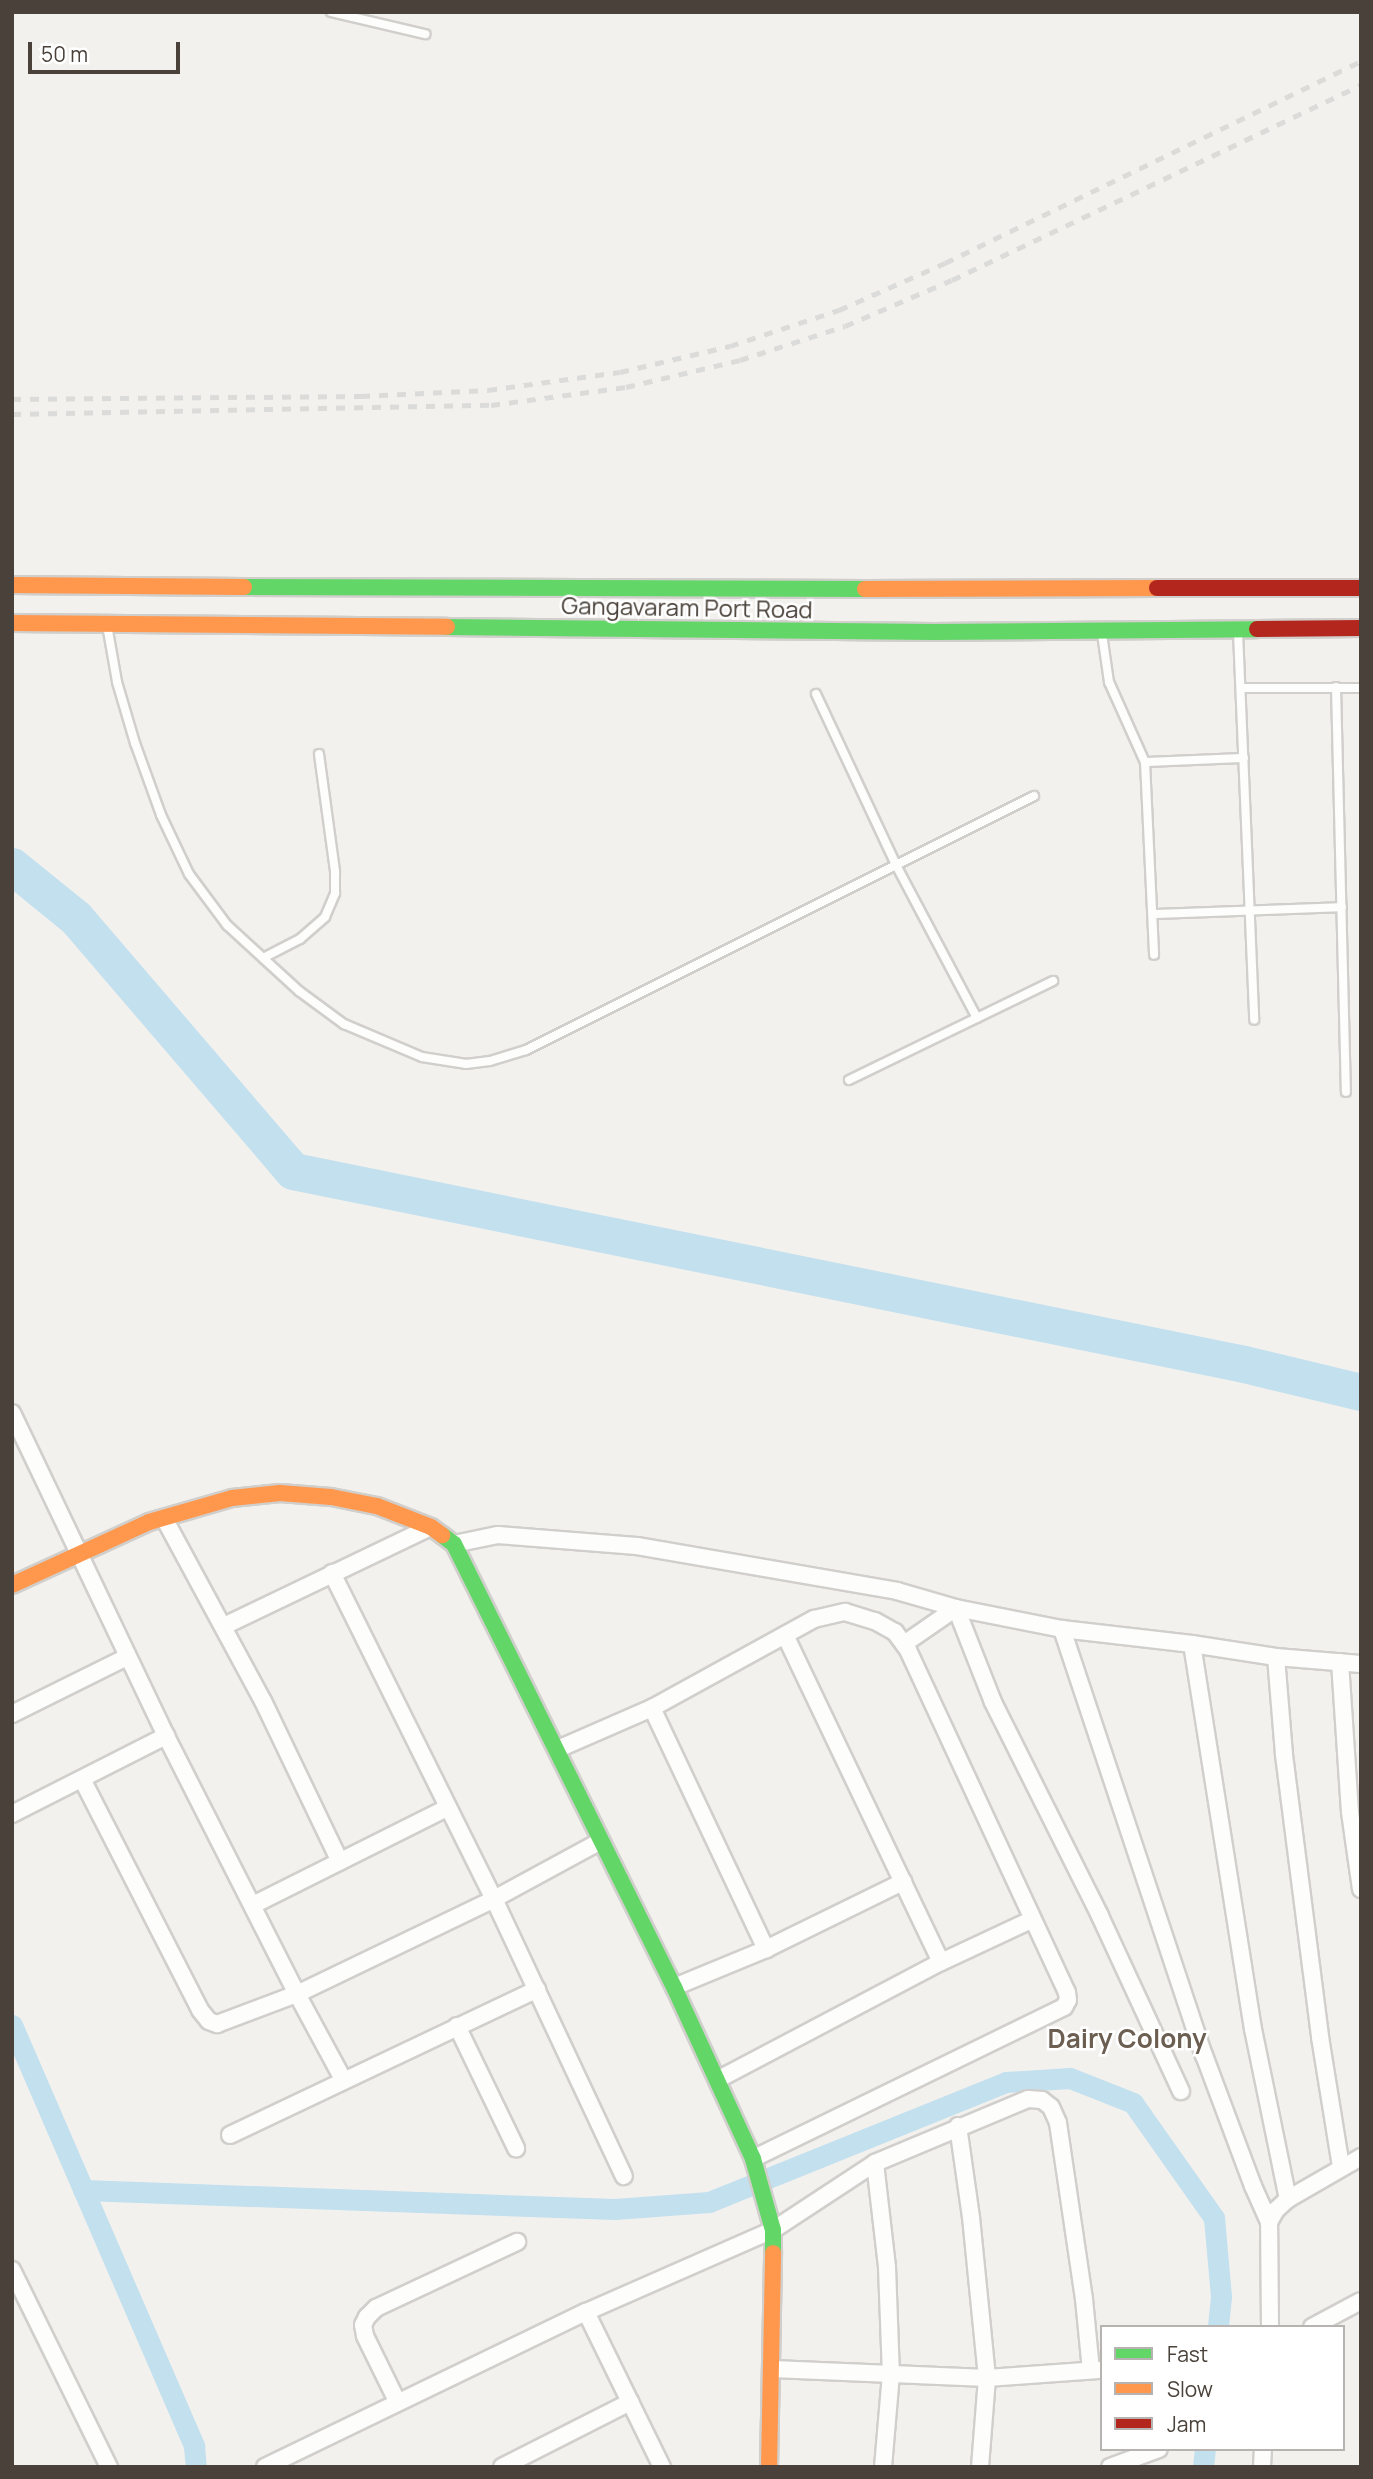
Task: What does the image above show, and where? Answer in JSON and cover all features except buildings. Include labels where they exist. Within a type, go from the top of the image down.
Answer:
[{"type":"street","name":"Gangavaram Port Road","points":[[12,585],[435,589],[1361,588]]},
{"type":"street","name":"Gangavaram Port Road","points":[[12,623],[906,631],[1361,628]]},
{"type":"street","points":[[12,1413],[77,1555],[166,1736],[343,2079]]},
{"type":"street","points":[[12,1585],[164,1518],[232,1498],[280,1493],[331,1497],[377,1506],[431,1527],[454,1544],[674,1987],[752,2160],[773,2230],[773,2369],[769,2467]]},
{"type":"street","points":[[164,1518],[224,1626],[340,1862]]},
{"type":"street","points":[[224,1626],[431,1527]]},
{"type":"street","points":[[454,1544],[498,1535],[637,1546],[897,1591],[956,1608],[1062,1629],[1276,1657],[1361,1664]]},
{"type":"street","points":[[332,1573],[494,1899],[624,2176]]},
{"type":"street","points":[[904,1644],[956,1608]]},
{"type":"street","points":[[956,1608],[993,1702],[1100,1916],[1181,2091]]},
{"type":"street","points":[[558,1749],[652,1708],[814,1619],[845,1612],[874,1621],[895,1632],[904,1644],[1067,1992],[1064,2007],[752,2160]]},
{"type":"street","points":[[1062,1629],[1204,2055],[1252,2186],[1269,2222],[1269,2325]]},
{"type":"street","points":[[785,1635],[941,1962]]},
{"type":"street","points":[[1192,1644],[1253,2029],[1288,2199]]},
{"type":"street","points":[[12,1714],[127,1657]]},
{"type":"street","points":[[1276,1657],[1284,1755],[1318,2023],[1341,2167]]},
{"type":"street","points":[[1340,1662],[1350,1812],[1361,1889]]},
{"type":"street","points":[[652,1708],[766,1949]]},
{"type":"street","points":[[12,1814],[166,1736]]},
{"type":"street","points":[[82,1779],[200,2010],[209,2021],[227,2023],[297,1994],[494,1899],[601,1841]]},
{"type":"street","points":[[253,1905],[447,1808]]},
{"type":"street","points":[[674,1987],[766,1949],[903,1882]]},
{"type":"street","points":[[716,2080],[941,1962],[1031,1920]]},
{"type":"street","points":[[230,2136],[343,2079],[537,1989]]},
{"type":"street","points":[[457,2026],[516,2148]]},
{"type":"street","points":[[265,2467],[586,2312],[773,2230],[876,2163],[958,2126],[1028,2099],[1042,2099],[1051,2107],[1058,2123],[1096,2370],[987,2378],[773,2369]]},
{"type":"street","points":[[958,2126],[971,2217],[987,2378],[980,2467]]},
{"type":"street","points":[[1269,2222],[1276,2210],[1288,2199],[1361,2157]]},
{"type":"street","points":[[876,2163],[887,2267],[891,2374],[883,2467]]},
{"type":"street","points":[[397,2402],[365,2336],[363,2325],[367,2317],[376,2308],[517,2242]]},
{"type":"street","points":[[12,2270],[109,2467]]},
{"type":"street","points":[[1316,2325],[1361,2301]]},
{"type":"street","points":[[586,2312],[662,2467]]},
{"type":"street","points":[[502,2467],[630,2402]]},
{"type":"street","points":[[1110,2467],[1154,2451]]},
{"type":"lane","points":[[331,12],[425,34]]},
{"type":"lane","points":[[107,624],[117,682],[135,743],[161,815],[189,874],[227,925],[299,991],[344,1024],[422,1057],[466,1064],[490,1061],[526,1050],[1034,796]]},
{"type":"lane","points":[[1238,629],[1254,1020]]},
{"type":"lane","points":[[1101,630],[1109,682],[1145,762],[1154,955]]},
{"type":"lane","points":[[1336,687],[1346,1092]]},
{"type":"lane","points":[[1241,688],[1361,688]]},
{"type":"lane","points":[[816,694],[896,865],[977,1018]]},
{"type":"lane","points":[[263,958],[300,939],[325,917],[335,893],[335,871],[319,754]]},
{"type":"lane","points":[[1145,762],[1244,758]]},
{"type":"lane","points":[[1153,914],[1342,907]]},
{"type":"lane","points":[[849,1080],[1053,981]]},
{"type":"waterway","points":[[12,866],[76,918],[293,1171],[1244,1364],[1361,1392]]},
{"type":"waterway","points":[[12,2025],[194,2446],[196,2467]]},
{"type":"waterway","points":[[83,2190],[615,2209],[709,2202],[1006,2082],[1070,2078],[1133,2103],[1214,2218],[1221,2297],[1218,2325]]},
{"type":"waterway","points":[[1203,2467],[1205,2451]]},
{"type":"railway","points":[[12,399],[361,396],[488,390],[620,372],[730,346],[839,310],[945,263],[1361,61]]},
{"type":"railway","points":[[12,414],[491,405],[626,387],[740,360],[845,326],[952,280],[1361,85]]},
{"type":"traffic: fast","points":[[244,587],[865,589]]},
{"type":"traffic: fast","points":[[447,627],[934,632],[1257,629]]},
{"type":"traffic: fast","points":[[442,1535],[454,1544],[674,1987],[753,2159],[773,2230],[773,2253]]},
{"type":"traffic: slow","points":[[12,585],[244,587]]},
{"type":"traffic: slow","points":[[865,589],[1157,588]]},
{"type":"traffic: slow","points":[[12,623],[447,627]]},
{"type":"traffic: slow","points":[[12,1585],[149,1522],[232,1498],[280,1493],[331,1497],[377,1506],[431,1527],[442,1535]]},
{"type":"traffic: slow","points":[[769,2467],[773,2253]]},
{"type":"traffic: jam","points":[[1157,588],[1361,588]]},
{"type":"traffic: jam","points":[[1257,629],[1361,628]]},
{"type":"district","name":"Dairy Colony","points":[[1127,2039]]}]
